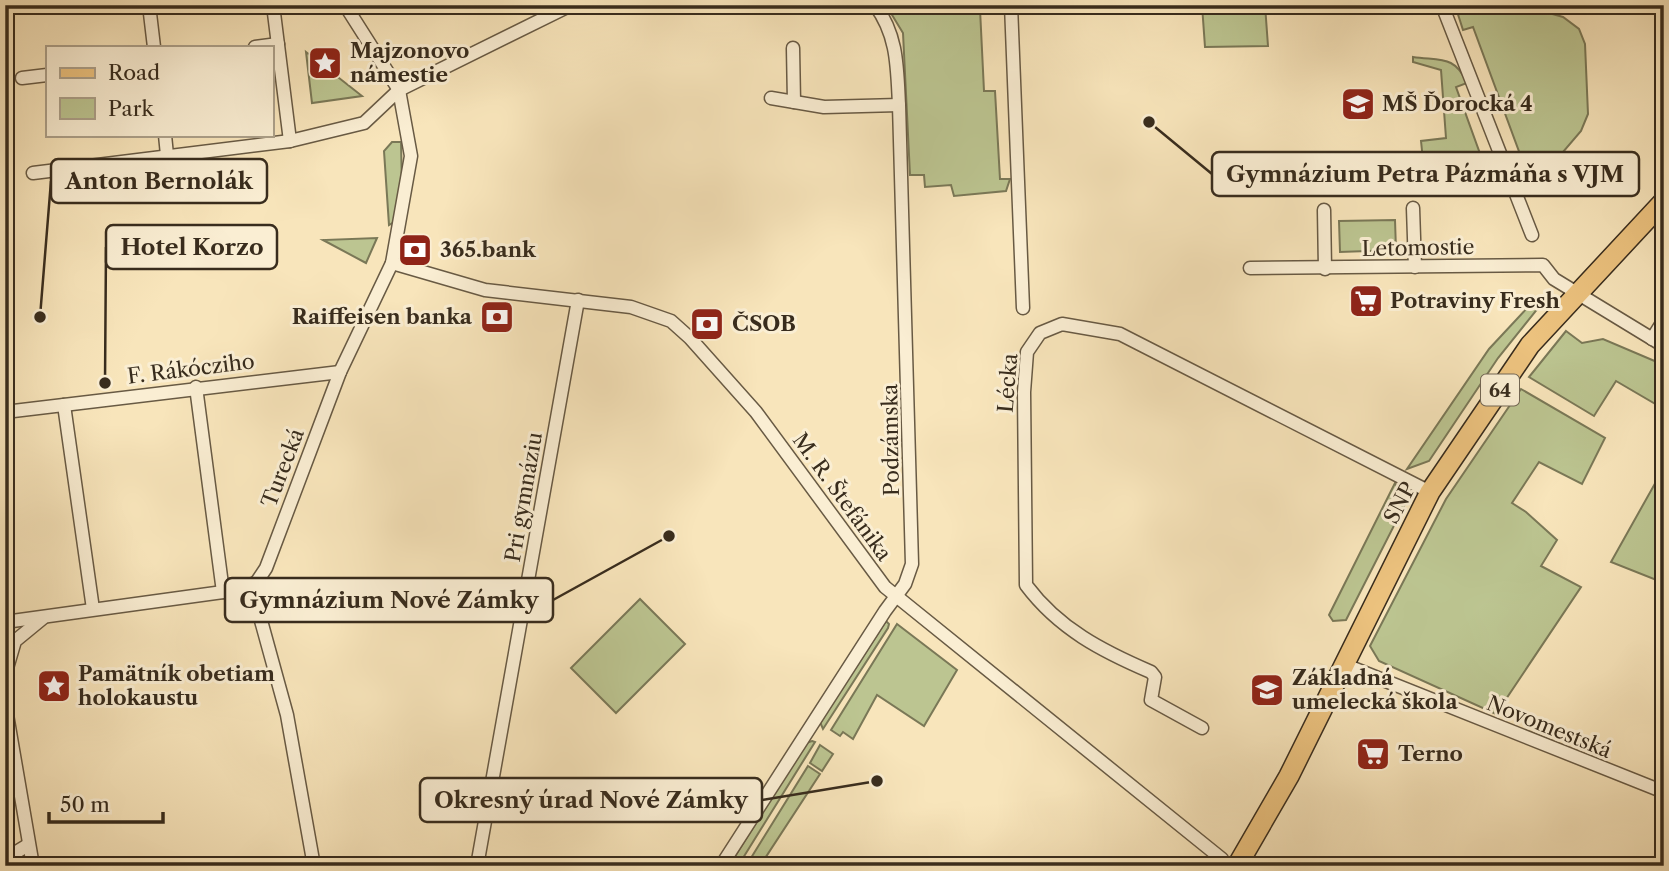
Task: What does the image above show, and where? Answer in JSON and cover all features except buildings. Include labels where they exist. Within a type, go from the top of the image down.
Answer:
[{"type":"main road","name":"SNP","points":[[1229,862],[1289,776],[1430,492],[1530,345],[1664,201]]},
{"type":"street","points":[[149,5],[154,46]]},
{"type":"street","points":[[273,5],[290,141]]},
{"type":"street","points":[[345,5],[398,90]]},
{"type":"street","points":[[33,173],[290,141],[364,123],[398,90],[571,5]]},
{"type":"street","name":"Podzámska","points":[[721,866],[910,575],[912,556],[900,105],[889,24],[875,5]]},
{"type":"street","points":[[1011,5],[1023,308]]},
{"type":"street","points":[[1442,5],[1532,234]]},
{"type":"street","points":[[263,46],[278,44]]},
{"type":"street","points":[[793,48],[794,102]]},
{"type":"street","points":[[22,78],[46,75]]},
{"type":"street","name":"Turecká","points":[[256,583],[266,568],[340,372],[392,263],[411,156],[398,90]]},
{"type":"street","points":[[771,98],[824,107],[900,105]]},
{"type":"street","points":[[165,136],[167,155]]},
{"type":"street","points":[[1413,208],[1415,267]]},
{"type":"street","points":[[1324,210],[1325,269]]},
{"type":"street","name":"M. R. Štefánika","points":[[392,263],[485,290],[646,310],[681,329],[756,412],[878,579],[896,597],[1229,862]]},
{"type":"street","name":"Letomostie","points":[[1250,268],[1544,265],[1555,279],[1658,343]]},
{"type":"street","name":"Pri gymnáziu","points":[[477,866],[578,300]]},
{"type":"street","points":[[1658,343],[1662,323]]},
{"type":"street","name":"Lécka","points":[[1202,728],[1151,700],[1155,677],[1151,672],[1090,644],[1056,618],[1026,585],[1024,392],[1027,352],[1033,340],[1049,328],[1062,324],[1119,334],[1430,492]]},
{"type":"street","name":"F. Rákócziho","points":[[5,412],[196,387],[340,372]]},
{"type":"street","points":[[196,387],[223,592]]},
{"type":"street","points":[[64,405],[93,609]]},
{"type":"street","points":[[5,622],[223,592],[256,583],[257,606],[295,751],[314,866]]},
{"type":"street","points":[[5,674],[15,641],[34,622],[47,616]]},
{"type":"street","name":"Novomestská","points":[[1343,664],[1664,792]]},
{"type":"street","points":[[5,704],[33,866]]},
{"type":"street","points":[[5,859],[28,845]]},
{"type":"green space","points":[[886,5],[990,5],[980,9],[984,91],[995,91],[1000,179],[1010,179],[1006,191],[954,196],[951,185],[925,187],[924,175],[910,175],[903,33]]},
{"type":"green space","points":[[1202,5],[1265,5],[1268,46],[1205,47]]},
{"type":"green space","points":[[1455,5],[1521,5],[1563,17],[1579,29],[1585,44],[1588,114],[1581,131],[1534,186],[1518,183],[1517,177],[1527,173],[1473,27],[1463,30]]},
{"type":"green space","points":[[306,52],[362,96],[312,103]]},
{"type":"green space","points":[[1413,57],[1446,61],[1462,74],[1467,83],[1456,87],[1487,173],[1424,170],[1421,141],[1446,138],[1441,70],[1413,62]]},
{"type":"green space","points":[[392,142],[401,142],[402,187],[394,222],[389,225],[384,151]]},
{"type":"green space","points":[[1395,220],[1396,250],[1340,252],[1339,221]]},
{"type":"green space","points":[[377,238],[366,263],[323,240]]},
{"type":"green space","points":[[1535,304],[1539,307],[1498,358],[1429,461],[1407,469],[1489,349],[1529,306]]},
{"type":"green space","points":[[1566,331],[1582,343],[1603,339],[1664,365],[1664,409],[1616,381],[1594,416],[1529,377]]},
{"type":"green space","points":[[1521,389],[1605,438],[1582,484],[1539,462],[1512,503],[1557,540],[1541,566],[1581,587],[1496,714],[1379,661],[1370,646],[1446,499]]},
{"type":"green space","points":[[1662,471],[1664,472],[1664,583],[1611,562]]},
{"type":"green space","points":[[1395,483],[1405,504],[1346,620],[1333,621],[1329,615]]},
{"type":"green space","points":[[640,599],[685,644],[616,713],[571,668]]},
{"type":"green space","points":[[886,621],[888,628],[823,729],[820,722]]},
{"type":"green space","points":[[897,624],[957,670],[924,726],[877,695],[853,739],[843,732],[840,736],[831,730]]},
{"type":"green space","points":[[815,742],[738,866],[729,866],[806,743]]},
{"type":"green space","points":[[820,745],[833,754],[822,771],[810,763]]},
{"type":"green space","points":[[808,766],[820,774],[760,866],[746,866]]},
{"type":"place","name":"Majzonovo námestie","points":[[325,63]]},
{"type":"place","name":"MŠ Ďorocká 4","points":[[1358,104]]},
{"type":"place","name":"Gymnázium Petra Pázmáňa s VJM","points":[[1149,122]]},
{"type":"place","name":"365.bank","points":[[415,250]]},
{"type":"place","name":"Potraviny Fresh","points":[[1366,301]]},
{"type":"place","name":"Anton Bernolák","points":[[40,317]]},
{"type":"place","name":"Raiffeisen banka","points":[[497,317]]},
{"type":"place","name":"ČSOB","points":[[707,324]]},
{"type":"place","name":"Hotel Korzo","points":[[105,383]]},
{"type":"place","name":"Gymnázium Nové Zámky","points":[[669,536]]},
{"type":"place","name":"Pamätník obetiam holokaustu","points":[[54,686]]},
{"type":"place","name":"Základná umelecká škola","points":[[1267,690]]},
{"type":"place","name":"Terno","points":[[1373,754]]},
{"type":"place","name":"Okresný úrad Nové Zámky","points":[[877,781]]}]
